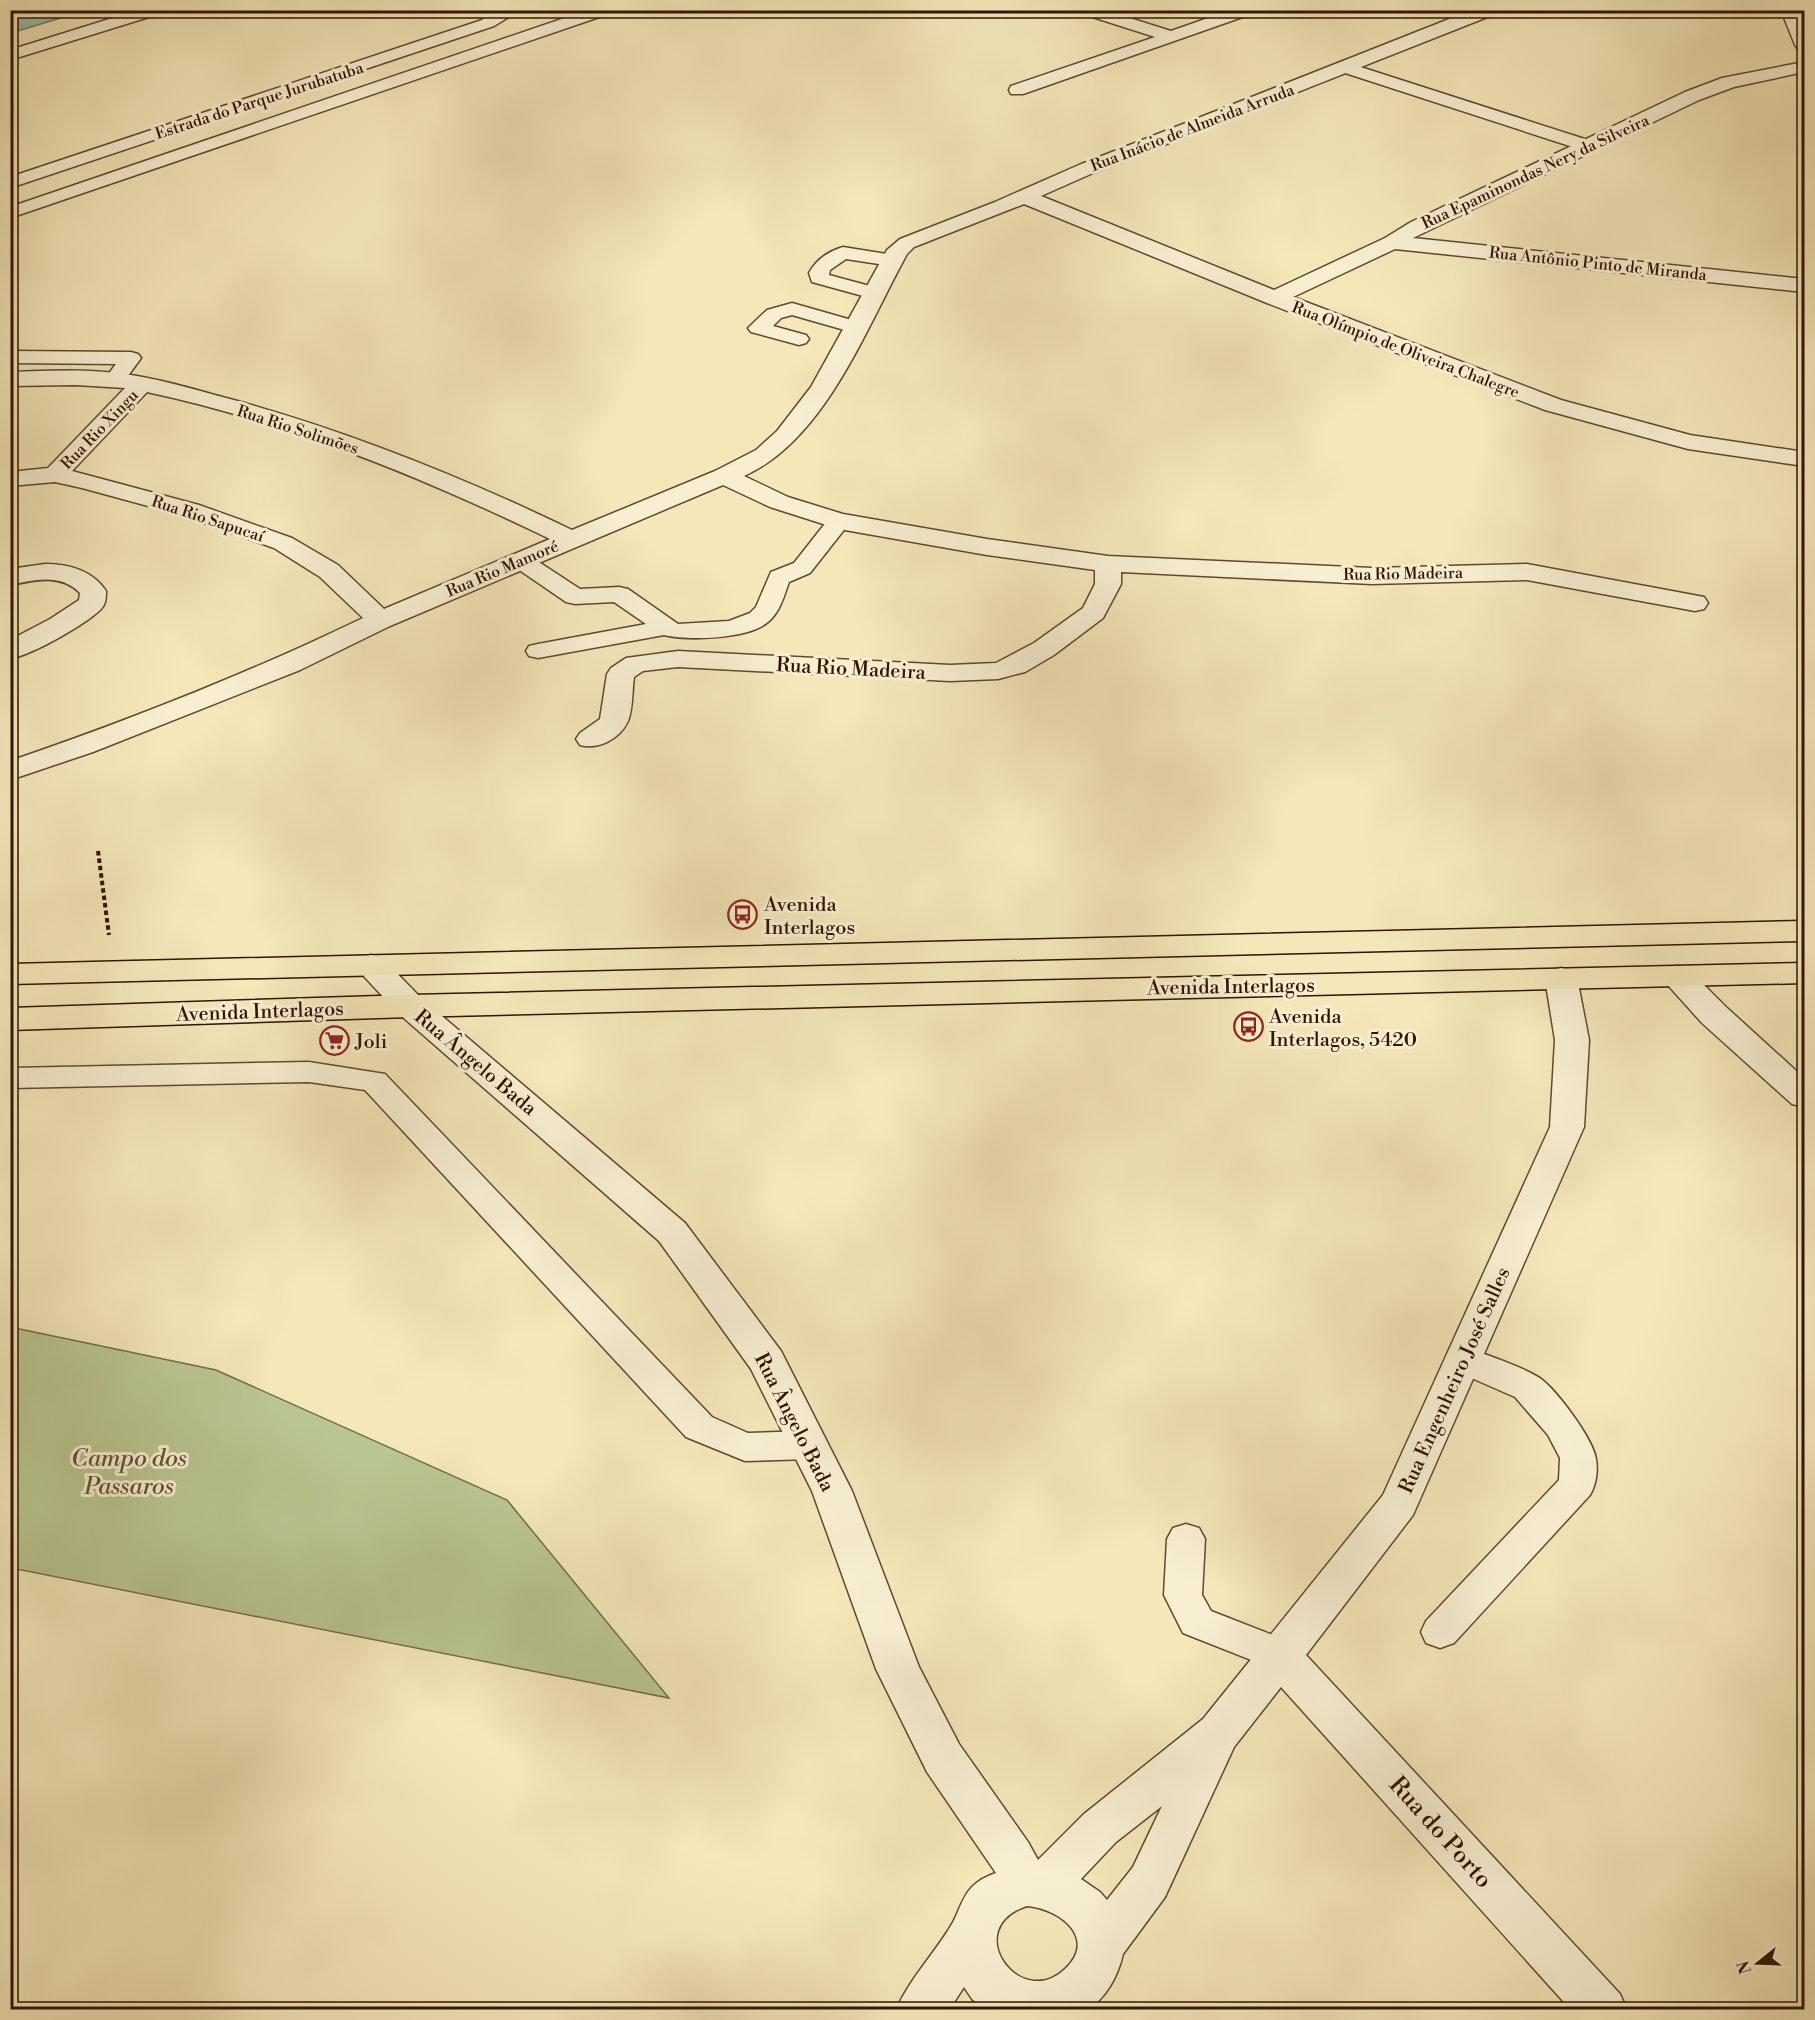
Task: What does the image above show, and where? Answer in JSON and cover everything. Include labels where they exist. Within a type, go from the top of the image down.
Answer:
[{"type":"main road","name":"Avenida Interlagos","points":[[10,974],[1804,931]]},
{"type":"main road","name":"Avenida Interlagos","points":[[10,1019],[410,1006],[1804,972]]},
{"type":"street","name":"Rua Inácio de Almeida Arruda","points":[[895,255],[907,243],[1002,206],[1020,196],[1489,10]]},
{"type":"street","points":[[1789,10],[1804,45]]},
{"type":"street","name":"Rua Epaminondas Nery da Silveira","points":[[1275,298],[1392,242],[1418,226],[1692,96],[1729,82],[1804,67]]},
{"type":"street","name":"Rua Olímpio de Oliveira Chalegre","points":[[1020,196],[1053,207],[1275,298],[1553,405],[1689,442],[1804,459]]},
{"type":"street","name":"Rua Antônio Pinto de Miranda","points":[[1392,242],[1804,286]]},
{"type":"street","name":"Rua Rio Mamoré","points":[[10,771],[82,746],[290,664],[380,620],[724,476],[763,457],[788,435],[813,402],[895,255]]},
{"type":"street","name":"Rua Rio Solimões","points":[[10,379],[62,377],[115,380],[142,384],[240,409],[341,441],[513,511],[570,539]]},
{"type":"street","name":"Rua Rio Xingu","points":[[55,475],[142,384]]},
{"type":"street","name":"Rua Rio Sapucaí","points":[[10,479],[55,475],[190,510],[283,543],[329,571],[380,620]]},
{"type":"street","name":"Rua Rio Madeira","points":[[724,476],[779,502],[839,521],[987,547],[1108,564],[1372,576],[1527,572],[1695,603]]},
{"type":"street","name":"Rua Rio Madeira","points":[[590,739],[607,729],[614,720],[623,671],[636,664],[678,659],[950,673],[998,671],[1016,666],[1044,649],[1094,612],[1108,584],[1108,564]]},
{"type":"street","points":[[10,577],[67,572],[83,579],[93,591],[92,603],[60,625],[10,651]]},
{"type":"street","name":"Rua Ângelo Bada","points":[[371,966],[410,1006],[672,1232],[767,1361],[832,1491],[897,1669],[943,1758],[1012,1857],[1035,1885]]},
{"type":"street","points":[[1677,976],[1714,1015],[1804,1096]]},
{"type":"street","name":"Rua Engenheiro José Salles","points":[[1035,1885],[1100,1828],[1219,1733],[1399,1504],[1567,1127],[1572,1040],[1561,978]]},
{"type":"street","name":"Rua do Porto","points":[[1279,1655],[1603,2010]]},
{"type":"street","name":"Rua Engenheiro José Salles","points":[[1100,1946],[1149,1882],[1219,1733]]},
{"type":"street","points":[[920,2010],[972,1935],[981,1911],[1000,1893],[1035,1885],[1065,1892],[1083,1906],[1096,1924],[1100,1946],[1094,1970],[1063,2003],[1023,2001],[1001,1993],[985,1977],[974,1957],[972,1935]]},
{"type":"lane","points":[[10,55],[156,10]]},
{"type":"lane","name":"Estrada do Parque Jurubatuba","points":[[10,183],[488,23],[501,15],[502,10]]},
{"type":"lane","points":[[10,213],[605,10]]},
{"type":"lane","points":[[1086,10],[1172,37]]},
{"type":"lane","points":[[1017,90],[1248,10]]},
{"type":"lane","points":[[1345,67],[1588,146]]},
{"type":"lane","points":[[874,292],[819,278],[820,268],[843,253],[895,255]]},
{"type":"lane","points":[[799,339],[758,328],[774,314],[792,309],[855,327]]},
{"type":"lane","points":[[10,357],[131,358],[115,380]]},
{"type":"lane","points":[[537,651],[674,629],[729,628],[745,625],[759,618],[767,609],[779,577],[802,568],[839,521]]},
{"type":"lane","points":[[520,560],[575,597],[619,594],[674,629],[678,659]]},
{"type":"lane","points":[[10,1078],[309,1072],[374,1081],[699,1427],[745,1447],[809,1445]]},
{"type":"lane","points":[[1440,1632],[1577,1485],[1578,1458],[1562,1426],[1528,1388],[1463,1360]]},
{"type":"lane","points":[[1186,1539],[1183,1595],[1197,1622],[1279,1655]]},
{"type":"path","points":[[98,850],[113,972]]},
{"type":"green space","name":"Campo dos Passaros","points":[[10,1327],[216,1370],[507,1500],[669,1698],[11,1568]]},
{"type":"shaded area","points":[[11,10],[84,10],[84,11],[11,33]]},
{"type":"place","name":"Avenida Interlagos","points":[[743,915]]},
{"type":"place","name":"Avenida Interlagos, 5420","points":[[1248,1027]]},
{"type":"place","name":"Joli","points":[[334,1041]]}]
